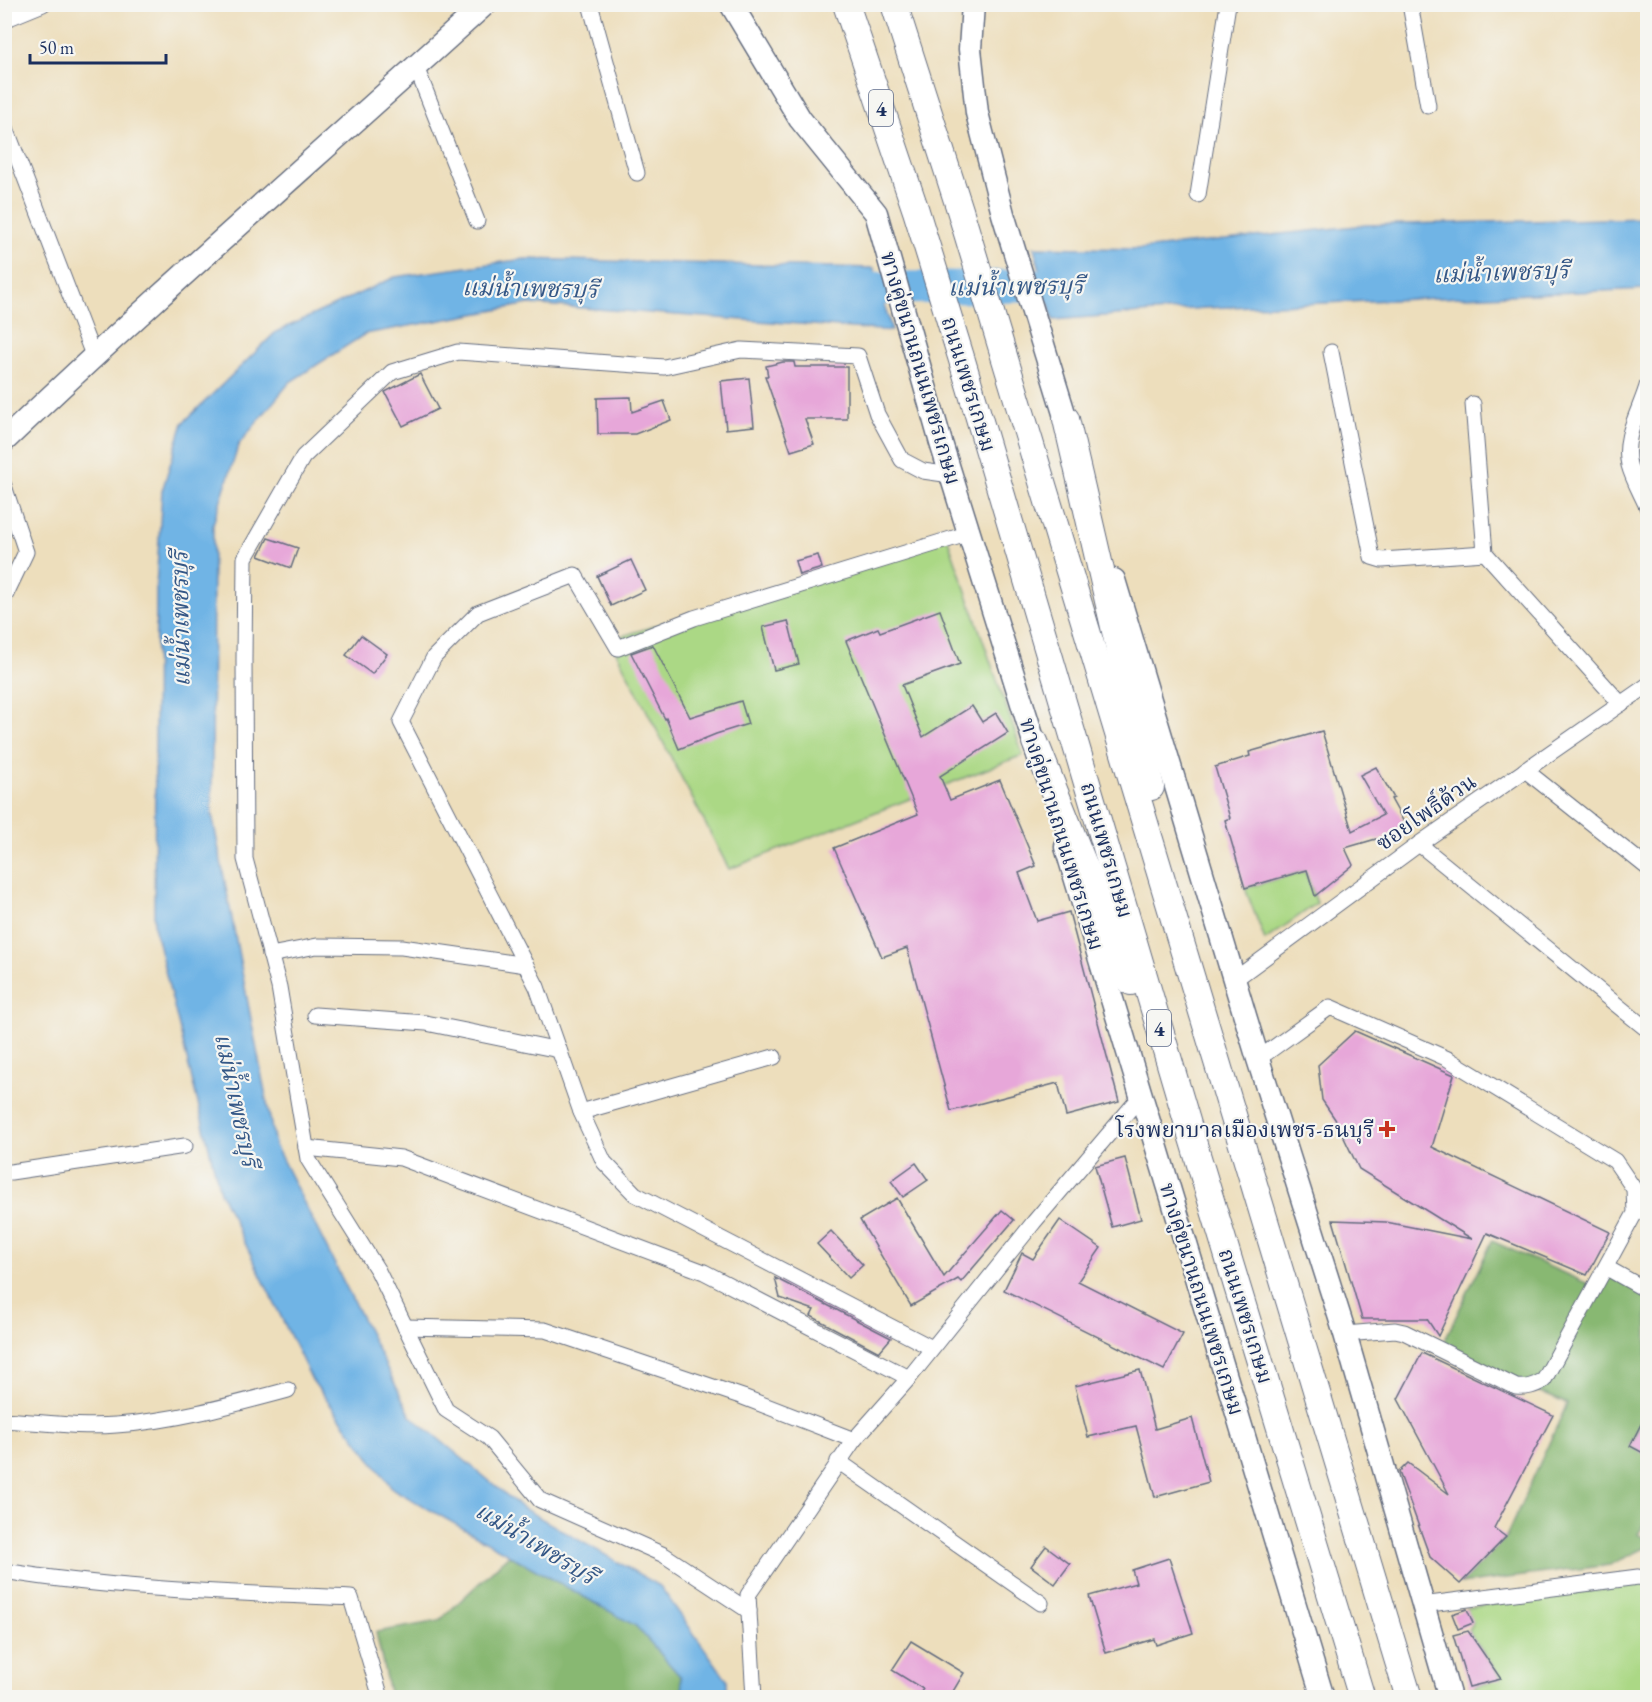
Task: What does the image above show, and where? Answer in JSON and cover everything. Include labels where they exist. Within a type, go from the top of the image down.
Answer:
[{"type":"highway","name":"ถนนเพชรเกษม","points":[[846,4],[916,211],[961,357],[1189,1128],[1360,1693]]},
{"type":"highway","name":"ถนนเพชรเกษม","points":[[894,4],[960,210],[1409,1698]]},
{"type":"highway","points":[[1066,419],[1201,1006]]},
{"type":"highway","points":[[1035,742],[1189,1128]]},
{"type":"highway","points":[[1340,1464],[1423,1698]]},
{"type":"main road","points":[[4,441],[93,355],[485,4]]},
{"type":"main road","name":"ทางคู่ขนานถนนเพชรเกษม","points":[[731,4],[800,119],[876,213],[951,475],[1035,742],[1323,1698]]},
{"type":"main road","points":[[974,4],[970,49],[977,113],[1003,214],[1048,356],[1258,1059],[1345,1334],[1450,1698]]},
{"type":"street","points":[[4,20],[43,4]]},
{"type":"street","points":[[590,4],[637,173]]},
{"type":"street","points":[[1198,195],[1228,4]]},
{"type":"street","points":[[1410,4],[1428,106]]},
{"type":"street","points":[[416,67],[477,221]]},
{"type":"street","points":[[4,123],[93,355]]},
{"type":"street","points":[[749,1611],[663,1555],[540,1500],[489,1438],[446,1410],[378,1271],[308,1159],[279,987],[245,859],[243,659],[245,558],[303,458],[392,372],[458,352],[664,367],[741,350],[858,356],[877,414],[902,460],[923,471],[951,475]]},
{"type":"street","points":[[1330,352],[1372,557],[1382,560],[1485,553]]},
{"type":"street","points":[[1647,383],[1642,404],[1631,429],[1627,449],[1629,466],[1647,509]]},
{"type":"street","points":[[1473,404],[1485,553],[1621,704]]},
{"type":"street","points":[[4,486],[26,552],[4,598]]},
{"type":"street","points":[[932,1348],[635,1194],[604,1162],[581,1112],[537,987],[401,722],[434,657],[478,613],[575,575],[618,648],[694,618],[970,532]]},
{"type":"street","name":"ซอยโพธิ์ด้วน","points":[[1234,980],[1419,844],[1647,685]]},
{"type":"street","points":[[1525,770],[1647,868]]},
{"type":"street","points":[[1419,844],[1644,1027],[1647,1021]]},
{"type":"street","points":[[270,955],[317,946],[402,947],[526,965]]},
{"type":"street","points":[[1258,1059],[1330,1007],[1448,1059],[1615,1161],[1634,1189],[1635,1213],[1544,1380],[1527,1388],[1516,1387],[1404,1332],[1395,1330],[1345,1334]]},
{"type":"street","points":[[315,1015],[426,1023],[559,1050]]},
{"type":"street","points":[[581,1112],[774,1057]]},
{"type":"street","points":[[754,1698],[748,1595],[854,1440],[909,1378],[1034,1222],[1141,1096]]},
{"type":"street","points":[[4,1173],[185,1146]]},
{"type":"street","points":[[306,1148],[401,1158],[704,1272],[909,1378]]},
{"type":"street","points":[[1607,1268],[1647,1291]]},
{"type":"street","points":[[405,1327],[545,1330],[743,1397],[854,1440]]},
{"type":"street","points":[[4,1420],[115,1425],[222,1408],[288,1390]]},
{"type":"street","points":[[838,1461],[1041,1603]]},
{"type":"street","points":[[4,1571],[196,1591],[351,1598],[381,1698]]},
{"type":"street","points":[[1422,1605],[1638,1577],[1647,1579]]},
{"type":"green space","points":[[946,534],[1023,755],[729,869],[610,640]]},
{"type":"green space","points":[[1305,871],[1317,903],[1265,940],[1245,888]]},
{"type":"green space","points":[[1492,1241],[1595,1287],[1606,1263],[1647,1292],[1647,1420],[1644,1419],[1630,1445],[1647,1455],[1647,1520],[1638,1534],[1647,1540],[1647,1547],[1610,1565],[1460,1584],[1506,1537],[1567,1404],[1441,1348]]},
{"type":"green space","points":[[509,1555],[636,1626],[681,1677],[683,1697],[390,1697],[376,1632],[439,1621]]},
{"type":"green space","points":[[1647,1576],[1647,1697],[1478,1697],[1475,1686],[1501,1678],[1468,1631],[1473,1623],[1466,1608],[1617,1587]]},
{"type":"water","points":[[1647,218],[1647,289],[1205,308],[1053,320],[1034,247],[1141,249],[1366,225]]},
{"type":"water","points":[[525,259],[874,268],[892,331],[529,304],[365,334],[290,382],[239,444],[213,524],[212,814],[275,1145],[411,1416],[521,1507],[660,1586],[727,1680],[727,1697],[683,1697],[681,1677],[636,1626],[393,1489],[312,1380],[220,1192],[154,926],[156,587],[162,491],[183,423],[276,332],[395,277]]},
{"type":"building","points":[[794,362],[795,367],[847,367],[847,419],[805,419],[814,444],[791,451],[765,376],[768,376],[766,366]]},
{"type":"building","points":[[420,374],[438,409],[403,426],[385,392]]},
{"type":"building","points":[[749,378],[754,426],[726,429],[721,381]]},
{"type":"building","points":[[631,397],[632,412],[664,401],[671,420],[635,434],[598,434],[597,398]]},
{"type":"building","points":[[268,538],[298,548],[291,568],[259,556]]},
{"type":"building","points":[[818,555],[822,568],[799,575],[795,561]]},
{"type":"building","points":[[631,560],[645,590],[611,606],[597,576]]},
{"type":"building","points":[[940,610],[960,664],[902,685],[923,737],[972,706],[982,722],[996,713],[1008,733],[940,776],[950,800],[1000,780],[1036,866],[1019,873],[1037,921],[1069,912],[1119,1102],[1066,1116],[1058,1083],[951,1111],[907,948],[882,957],[834,848],[918,814],[846,641],[878,628],[880,632]]},
{"type":"building","points":[[788,621],[799,664],[774,670],[763,627]]},
{"type":"building","points":[[361,635],[387,654],[372,674],[346,655]]},
{"type":"building","points":[[653,645],[690,717],[741,701],[748,724],[679,749],[666,718],[631,653]]},
{"type":"building","points":[[1322,731],[1352,831],[1383,815],[1360,775],[1376,767],[1394,798],[1391,799],[1406,826],[1377,841],[1376,839],[1345,848],[1353,865],[1315,896],[1307,870],[1245,888],[1225,820],[1230,818],[1215,767],[1250,756],[1249,752]]},
{"type":"building","points":[[1355,1031],[1454,1075],[1432,1147],[1610,1232],[1587,1275],[1487,1233],[1438,1336],[1427,1319],[1362,1319],[1333,1220],[1386,1222],[1472,1239],[1359,1169],[1335,1119],[1322,1100],[1318,1065]]},
{"type":"building","points":[[1125,1158],[1141,1219],[1112,1227],[1095,1166]]},
{"type":"building","points":[[916,1163],[928,1180],[903,1197],[891,1181]]},
{"type":"building","points":[[897,1198],[944,1277],[1002,1210],[1014,1220],[961,1282],[958,1279],[911,1306],[860,1220]]},
{"type":"building","points":[[1060,1220],[1101,1248],[1078,1281],[1183,1334],[1164,1370],[1004,1290],[1022,1253],[1033,1259]]},
{"type":"building","points":[[831,1231],[863,1265],[849,1278],[817,1244]]},
{"type":"building","points":[[775,1278],[891,1338],[879,1352],[811,1316],[814,1310],[780,1298]]},
{"type":"building","points":[[1422,1353],[1553,1415],[1494,1528],[1506,1537],[1460,1584],[1430,1557],[1399,1472],[1408,1463],[1449,1494],[1398,1399]]},
{"type":"building","points":[[1140,1370],[1155,1429],[1192,1418],[1209,1482],[1155,1497],[1136,1426],[1088,1437],[1075,1386]]},
{"type":"building","points":[[1647,1412],[1647,1455],[1630,1446]]},
{"type":"building","points":[[1046,1546],[1070,1564],[1055,1584],[1031,1566]]},
{"type":"building","points":[[1169,1558],[1193,1633],[1156,1645],[1154,1639],[1106,1653],[1089,1596],[1136,1583],[1132,1570]]},
{"type":"building","points":[[1467,1609],[1473,1623],[1458,1629],[1452,1614]]},
{"type":"building","points":[[1468,1631],[1501,1679],[1469,1687],[1453,1635]]},
{"type":"building","points":[[911,1641],[964,1673],[949,1698],[917,1698],[923,1689],[892,1670]]},
{"type":"waterway","name":"แม่น้ำเพชรบุรี","points":[[835,289],[1090,285]]},
{"type":"place","name":"โรงพยาบาลเมืองเพชร-ธนบุรี","points":[[1387,1129]]}]
